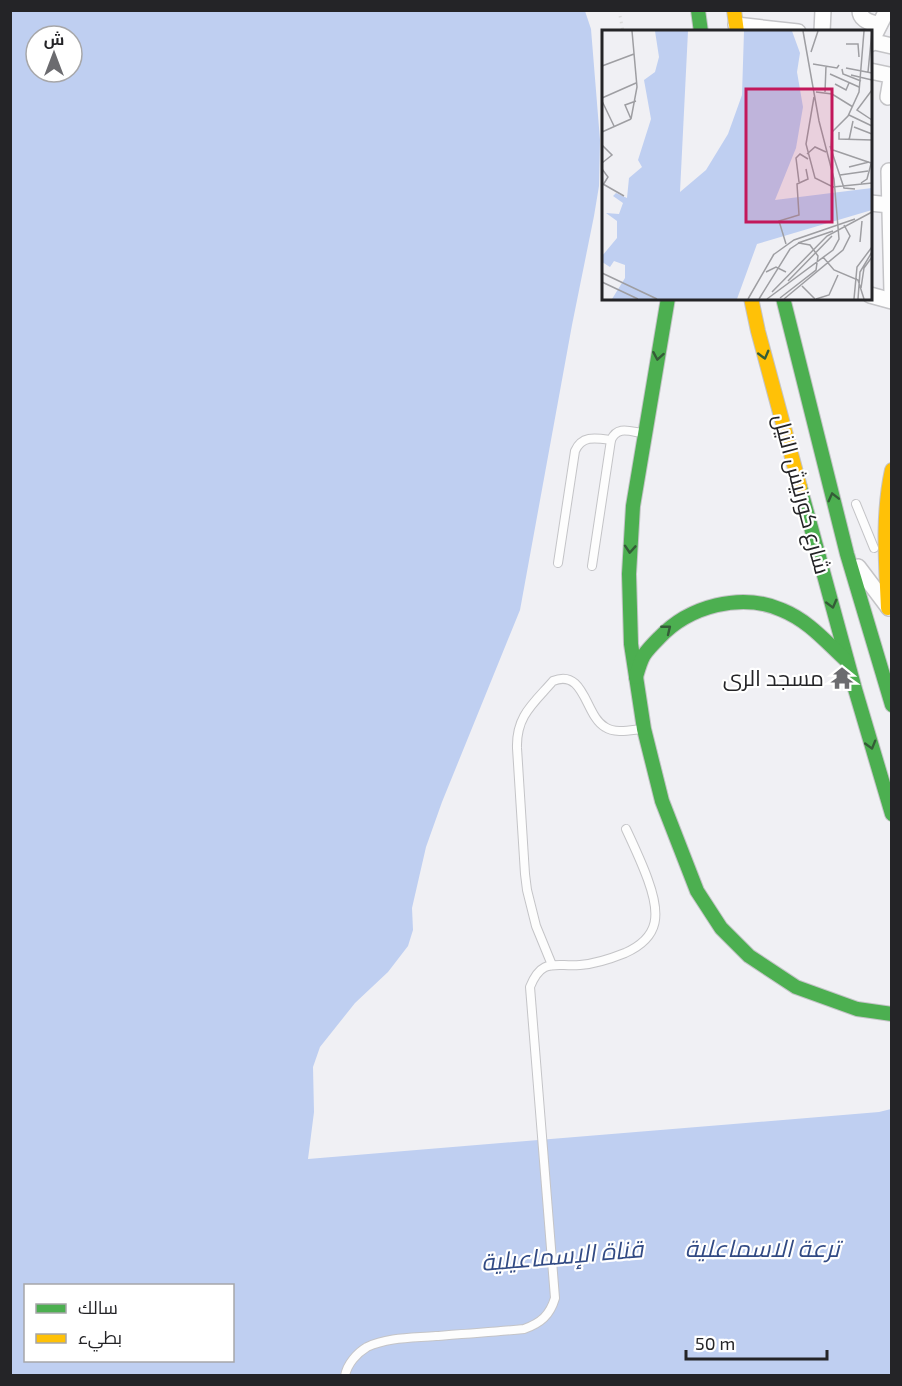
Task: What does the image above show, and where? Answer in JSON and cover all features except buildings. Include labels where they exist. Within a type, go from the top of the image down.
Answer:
[{"type":"main road","points":[[698,10],[701,30]]},
{"type":"main road","points":[[668,300],[633,506],[628,574],[631,644],[644,729],[662,801],[697,891],[721,928],[749,956],[796,987],[857,1009],[891,1014]]},
{"type":"main road","name":"شارع كورنيش النيل","points":[[751,300],[847,661],[891,814]]},
{"type":"main road","name":"شارع كورنيش النيل","points":[[784,300],[850,519],[847,554]]},
{"type":"main road","points":[[890,610],[886,517],[891,470]]},
{"type":"main road","points":[[847,554],[891,705]]},
{"type":"main road","points":[[636,677],[644,655],[659,636],[679,620],[701,609],[725,603],[750,602],[767,605],[798,617],[818,632],[847,661]]},
{"type":"street","points":[[822,30],[823,10]]},
{"type":"street","points":[[860,10],[863,19],[879,25]]},
{"type":"street","points":[[872,40],[887,10]]},
{"type":"street","points":[[736,22],[786,30]]},
{"type":"street","points":[[872,42],[891,46]]},
{"type":"street","points":[[872,71],[889,75],[891,79],[888,96]]},
{"type":"street","points":[[889,171],[891,292]]},
{"type":"street","points":[[872,203],[890,205]]},
{"type":"street","points":[[872,296],[891,301]]},
{"type":"street","name":"شارع كورنيش النيل","points":[[847,554],[890,610]]},
{"type":"lane","points":[[592,566],[612,436],[622,430],[645,434]]},
{"type":"lane","points":[[558,563],[574,451],[585,439],[611,440]]},
{"type":"lane","points":[[856,504],[850,519],[874,548]]},
{"type":"lane","points":[[552,965],[530,906],[525,874],[517,748],[520,723],[553,681],[565,679],[570,680],[579,688],[601,725],[613,731],[644,729]]},
{"type":"lane","points":[[345,1376],[345,1371],[354,1358],[366,1348],[381,1343],[403,1339],[518,1330],[535,1325],[552,1309],[555,1298],[530,987],[534,977],[542,969],[552,965],[578,966],[614,957],[634,949],[647,939],[655,925],[657,909],[653,893],[626,829]]},
{"type":"path","points":[[619,10],[623,30]]},
{"type":"water","points":[[10,11],[585,11],[591,29],[600,140],[599,186],[520,610],[426,847],[412,908],[413,930],[408,946],[388,972],[355,1003],[320,1047],[313,1067],[314,1112],[308,1159],[879,1112],[891,1109],[891,1374],[885,1376],[11,1375]]},
{"type":"traffic: fast","points":[[698,10],[701,30]]},
{"type":"traffic: fast","points":[[668,300],[633,506],[629,574],[631,644],[644,729],[662,801],[697,891],[721,928],[749,956],[796,987],[857,1009],[892,1014]]},
{"type":"traffic: fast","points":[[784,300],[847,554],[892,705]]},
{"type":"traffic: fast","points":[[800,487],[892,814]]},
{"type":"traffic: fast","points":[[636,677],[644,655],[671,627],[700,610],[733,603],[750,602],[766,605],[792,615],[817,632],[847,661]]},
{"type":"traffic: slow","points":[[734,10],[737,30]]},
{"type":"traffic: slow","points":[[751,300],[800,487]]},
{"type":"traffic: slow","points":[[888,608],[886,522],[892,470]]},
{"type":"place","name":"مسجد الرى","points":[[842,678]]},
{"type":"water label","name":"ترعة الاسماعلية","points":[[762,1249]]},
{"type":"water label","name":"قناة الإسماعيلية","points":[[562,1256]]}]
